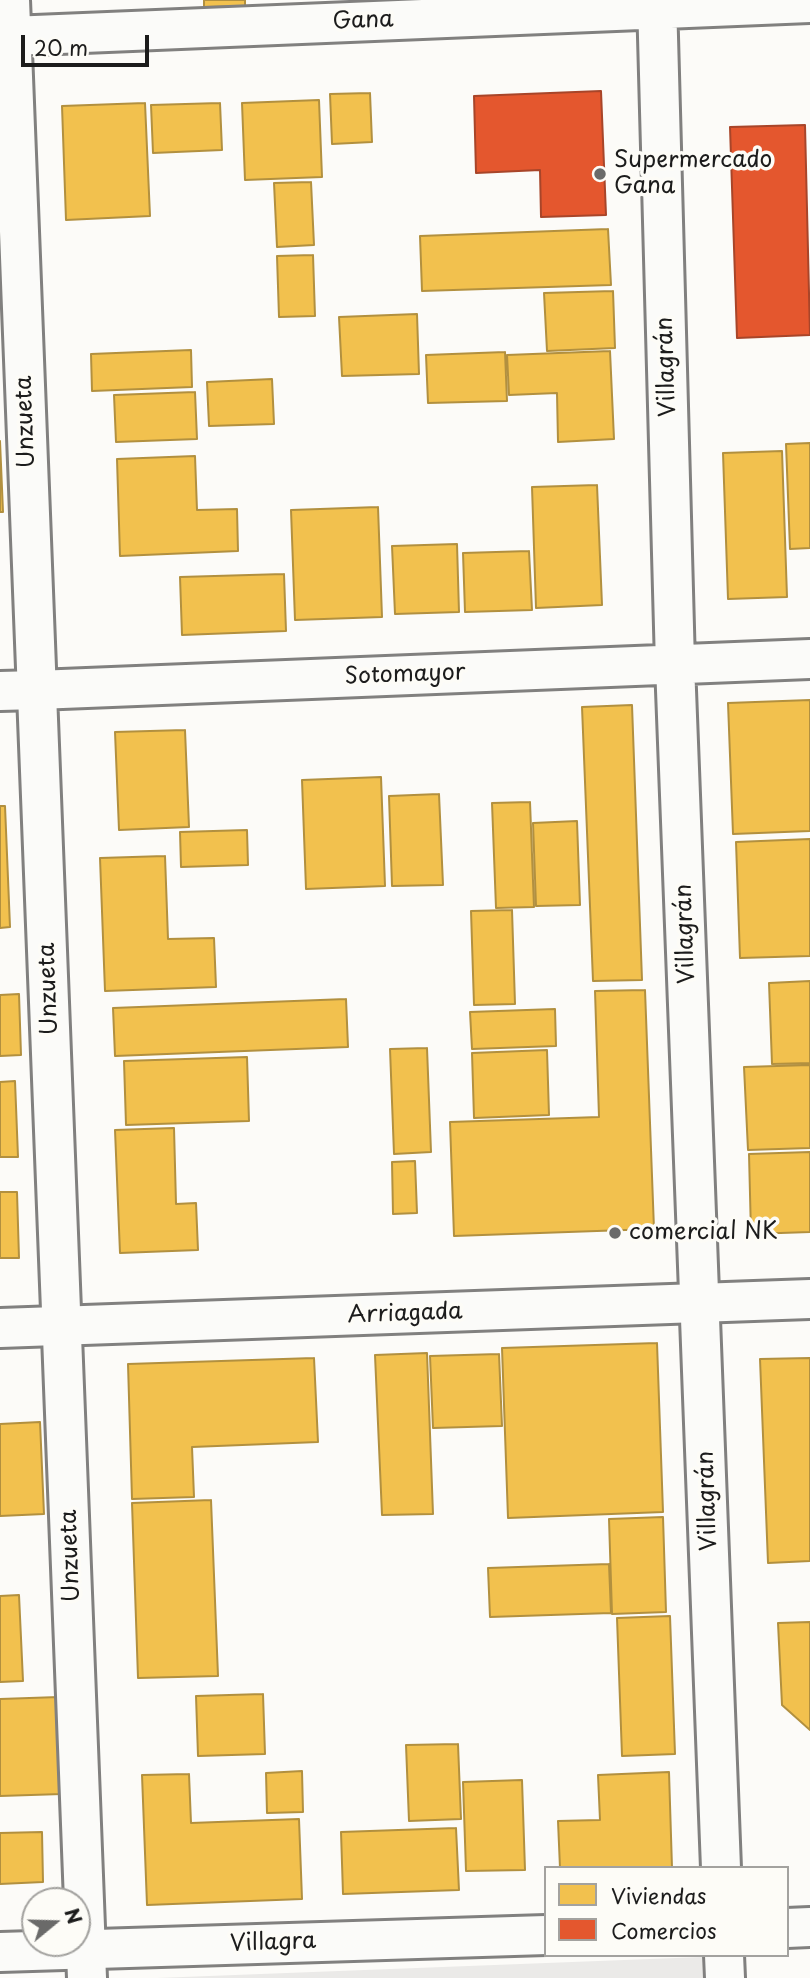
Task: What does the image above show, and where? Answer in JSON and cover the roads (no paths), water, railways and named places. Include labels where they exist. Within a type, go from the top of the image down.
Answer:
[{"type":"street","name":"Gana","points":[[7,24],[657,5],[810,4]]},
{"type":"street","name":"Villagrán","points":[[657,5],[675,664],[721,1866]]},
{"type":"street","name":"Unzueta","points":[[7,24],[19,691],[62,1327],[87,1963]]},
{"type":"street","name":"Sotomayor","points":[[19,691],[810,659]]},
{"type":"street","name":"Arriagada","points":[[0,1328],[810,1298]]},
{"type":"street","points":[[789,1928],[810,1927]]},
{"type":"street","name":"Villagra","points":[[0,1952],[87,1963],[544,1935]]},
{"type":"street","points":[[724,1957],[725,1978]]},
{"type":"place","name":"Supermercado Gana","points":[[600,174]]},
{"type":"place","name":"comercial NK","points":[[615,1233]]}]
